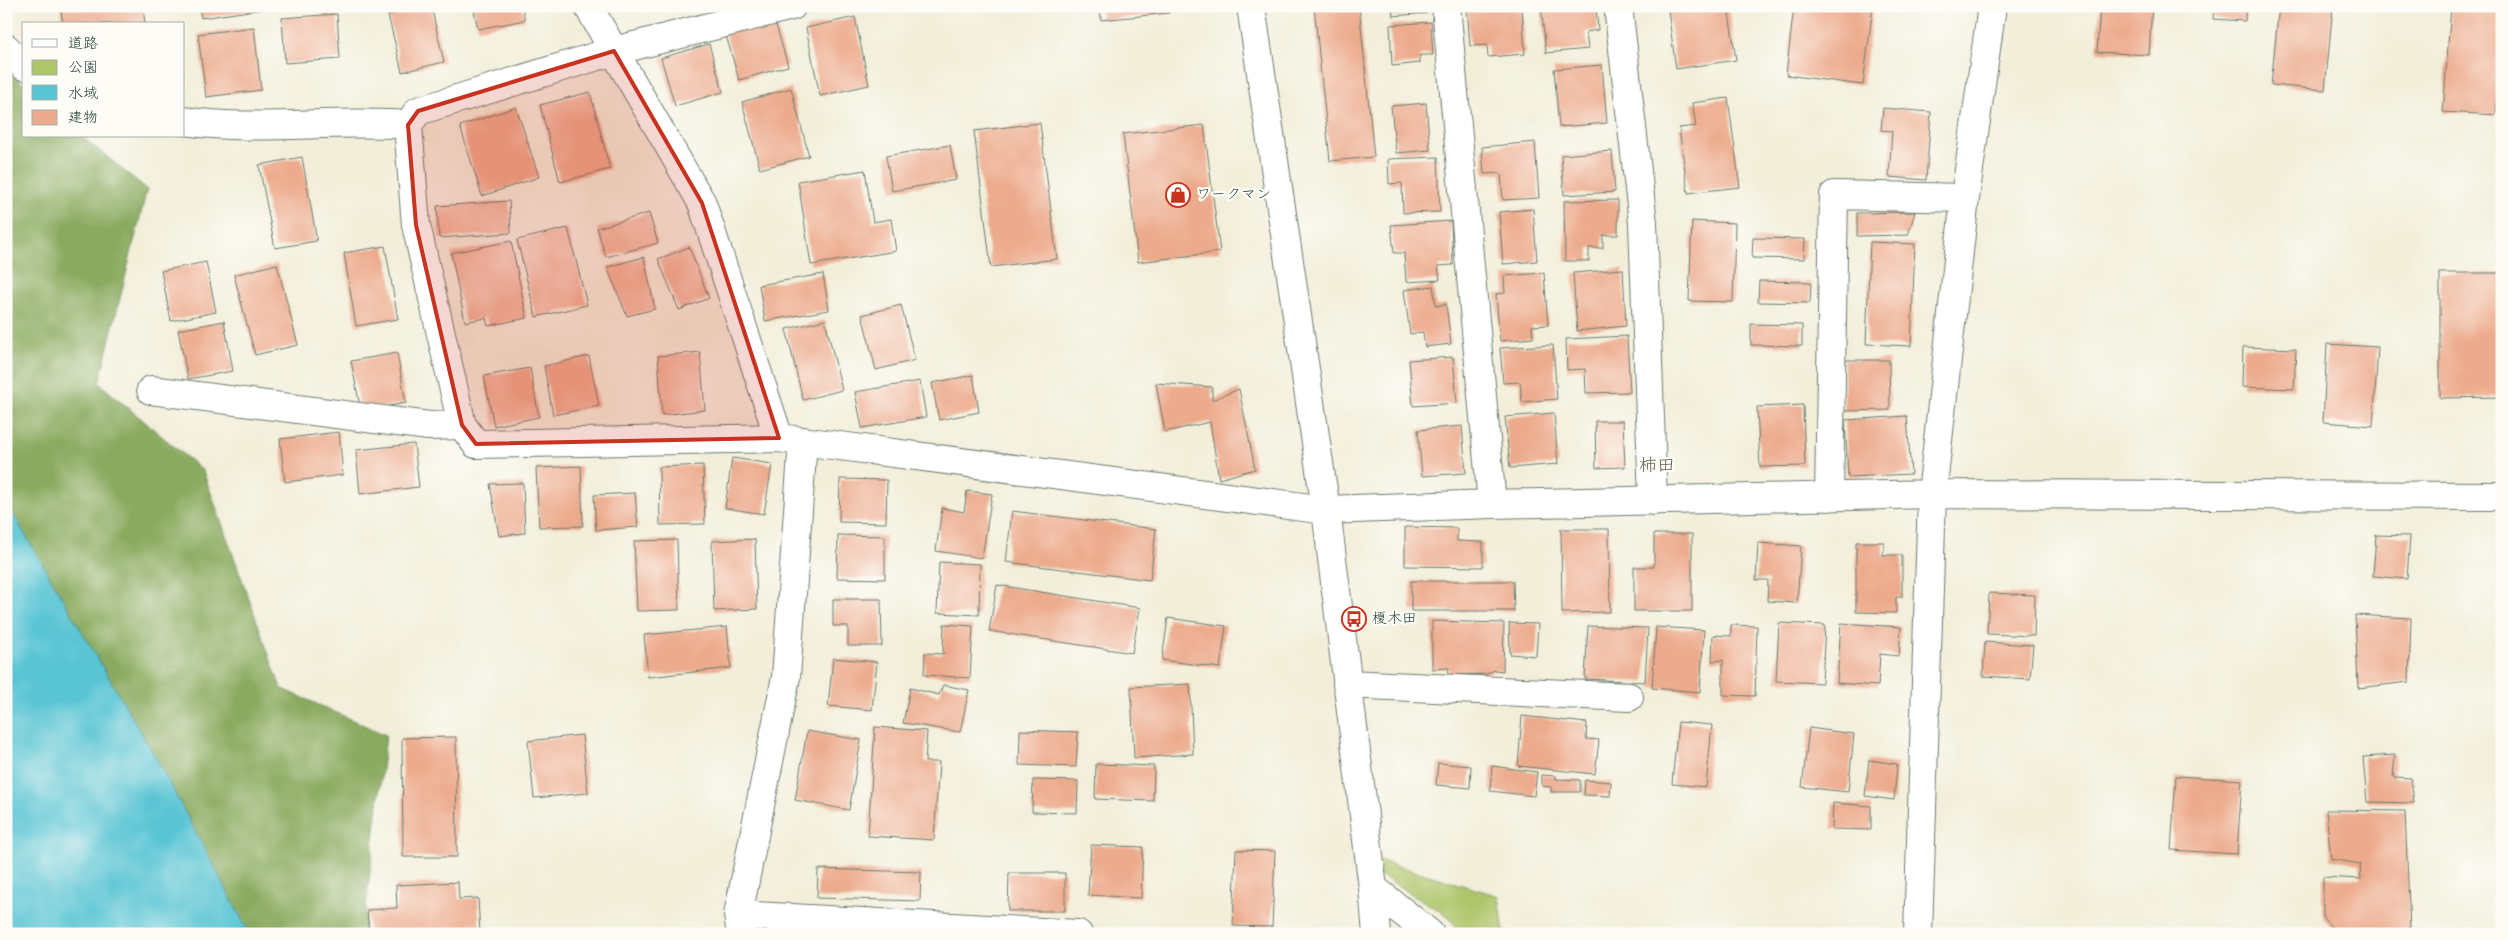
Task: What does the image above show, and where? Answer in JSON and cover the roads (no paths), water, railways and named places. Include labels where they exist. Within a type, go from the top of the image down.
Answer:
[{"type":"street","points":[[588,6],[702,204],[791,439],[786,677],[740,924],[1078,934]]},
{"type":"street","points":[[792,6],[614,51],[418,111],[408,125],[416,225],[462,425],[476,444],[791,439],[1326,510],[1492,504],[1932,494],[2502,496]]},
{"type":"street","points":[[1250,6],[1326,510],[1346,684],[1373,888],[1377,934]]},
{"type":"street","points":[[1446,6],[1492,504]]},
{"type":"street","points":[[1618,6],[1643,223],[1653,501]]},
{"type":"street","points":[[1918,934],[1932,494],[1965,198],[1992,6]]},
{"type":"street","points":[[6,48],[22,64]]},
{"type":"street","points":[[185,121],[218,126],[375,122],[408,125]]},
{"type":"street","points":[[1829,496],[1834,195],[1965,198]]},
{"type":"street","points":[[151,390],[429,426],[462,425]]},
{"type":"street","points":[[1346,684],[1629,697]]},
{"type":"street","points":[[1373,888],[1430,934]]},
{"type":"water","points":[[6,502],[155,756],[250,934],[6,934]]},
{"type":"place","name":"ワークマン","points":[[1178,195]]},
{"type":"place","name":"榎木田","points":[[1354,619]]},
{"type":"district","name":"柿田","points":[[1657,466]]}]
